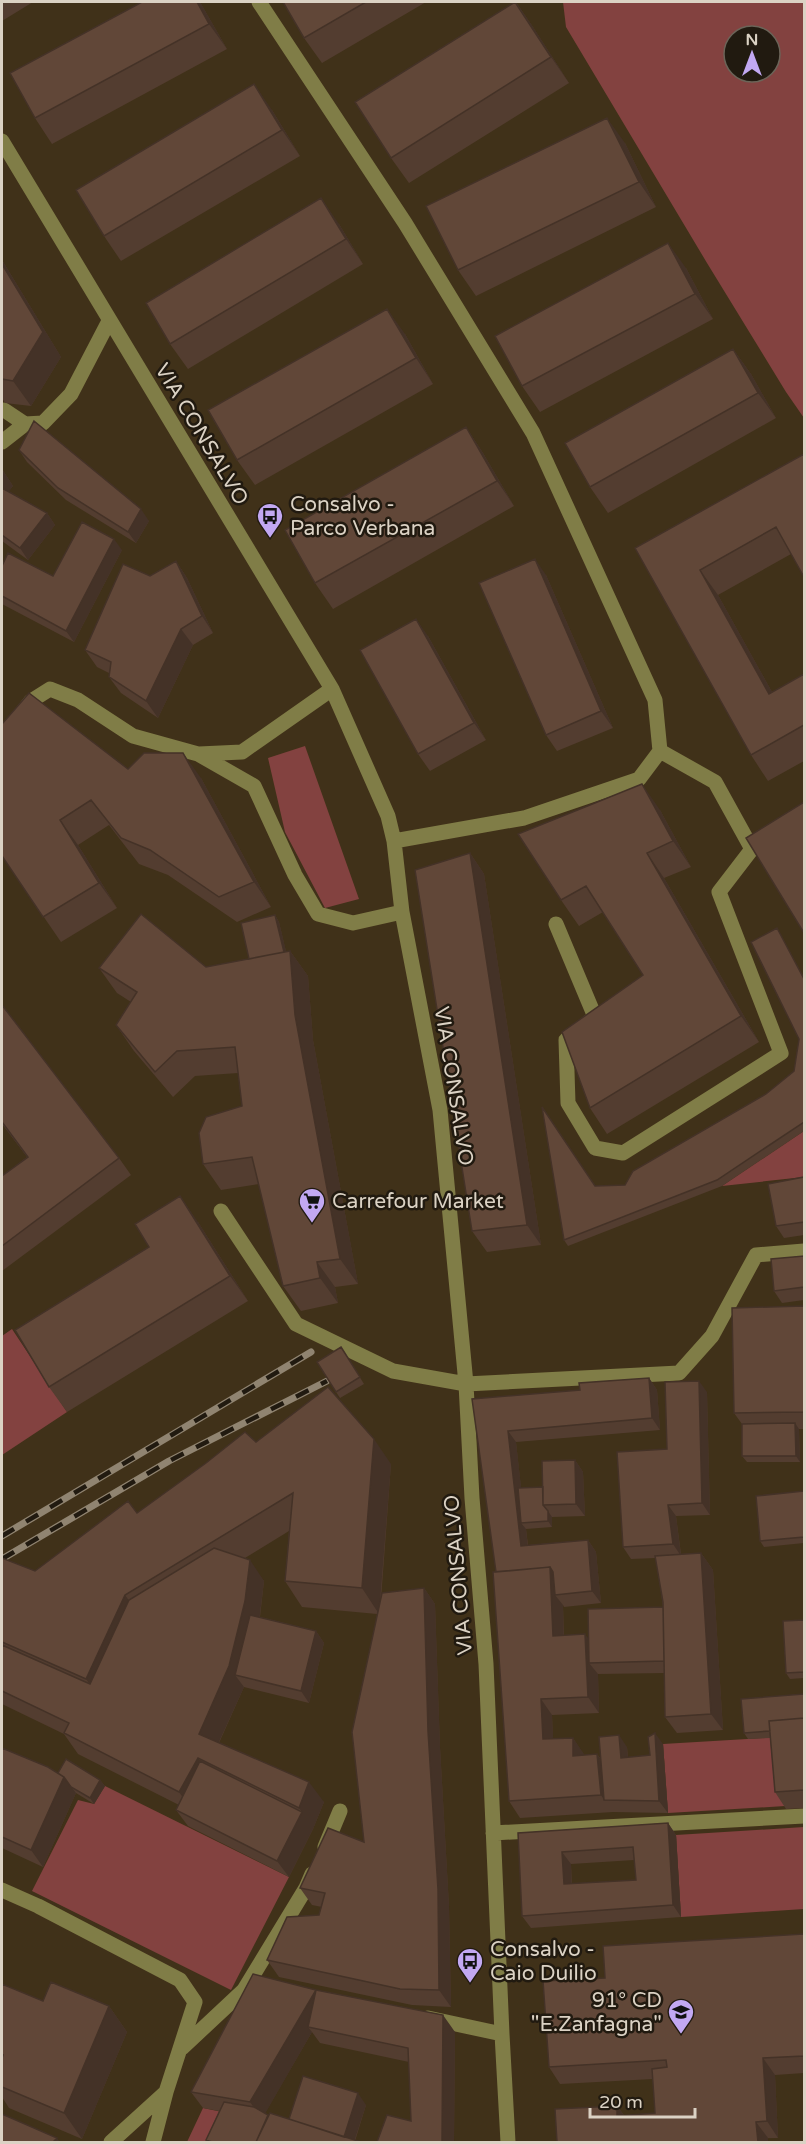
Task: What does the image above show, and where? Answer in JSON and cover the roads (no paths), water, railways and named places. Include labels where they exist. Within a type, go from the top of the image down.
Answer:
[{"type":"street","points":[[259,2],[405,223],[532,433],[655,700],[660,751],[639,779],[534,814],[394,841]]},
{"type":"street","name":"VIA CONSALVO","points":[[2,141],[332,689],[388,816],[394,841],[402,912],[441,1110],[466,1384],[472,1498],[486,1664],[508,2142]]},
{"type":"street","points":[[2,442],[25,424],[44,423],[71,394],[109,321]]},
{"type":"street","points":[[4,410],[25,424]]},
{"type":"street","points":[[2,738],[31,701],[50,689],[78,700],[133,736],[198,754],[254,786],[295,875],[318,914],[353,923],[402,912]]},
{"type":"street","points":[[198,754],[242,752],[332,689]]},
{"type":"street","points":[[660,751],[715,782],[752,849]]},
{"type":"street","points":[[556,924],[594,1017],[566,1040],[568,1103],[595,1148],[623,1153],[781,1053],[719,892],[752,849],[770,839]]},
{"type":"street","points":[[220,1211],[296,1324],[393,1371],[466,1384],[679,1372],[712,1336],[756,1256],[804,1251]]},
{"type":"street","points":[[180,2050],[256,1980],[306,1888],[340,1811]]},
{"type":"street","points":[[493,1833],[804,1816]]},
{"type":"street","points":[[2,1890],[38,1906],[180,1980],[195,2002],[166,2092],[153,2142]]},
{"type":"street","points":[[418,2016],[502,2034]]},
{"type":"street","points":[[111,2142],[166,2092]]},
{"type":"railway","points":[[2,1536],[311,1352]]},
{"type":"railway","points":[[2,1559],[169,1461],[327,1381]]},
{"type":"place","name":"Consalvo - Parco Verbana","points":[[270,539]]},
{"type":"place","name":"Carrefour Market","points":[[312,1224]]},
{"type":"place","name":"Consalvo - Caio Duilio","points":[[470,1984]]},
{"type":"place","name":"91° CD \"E.Zanfagna\"","points":[[681,2035]]}]
